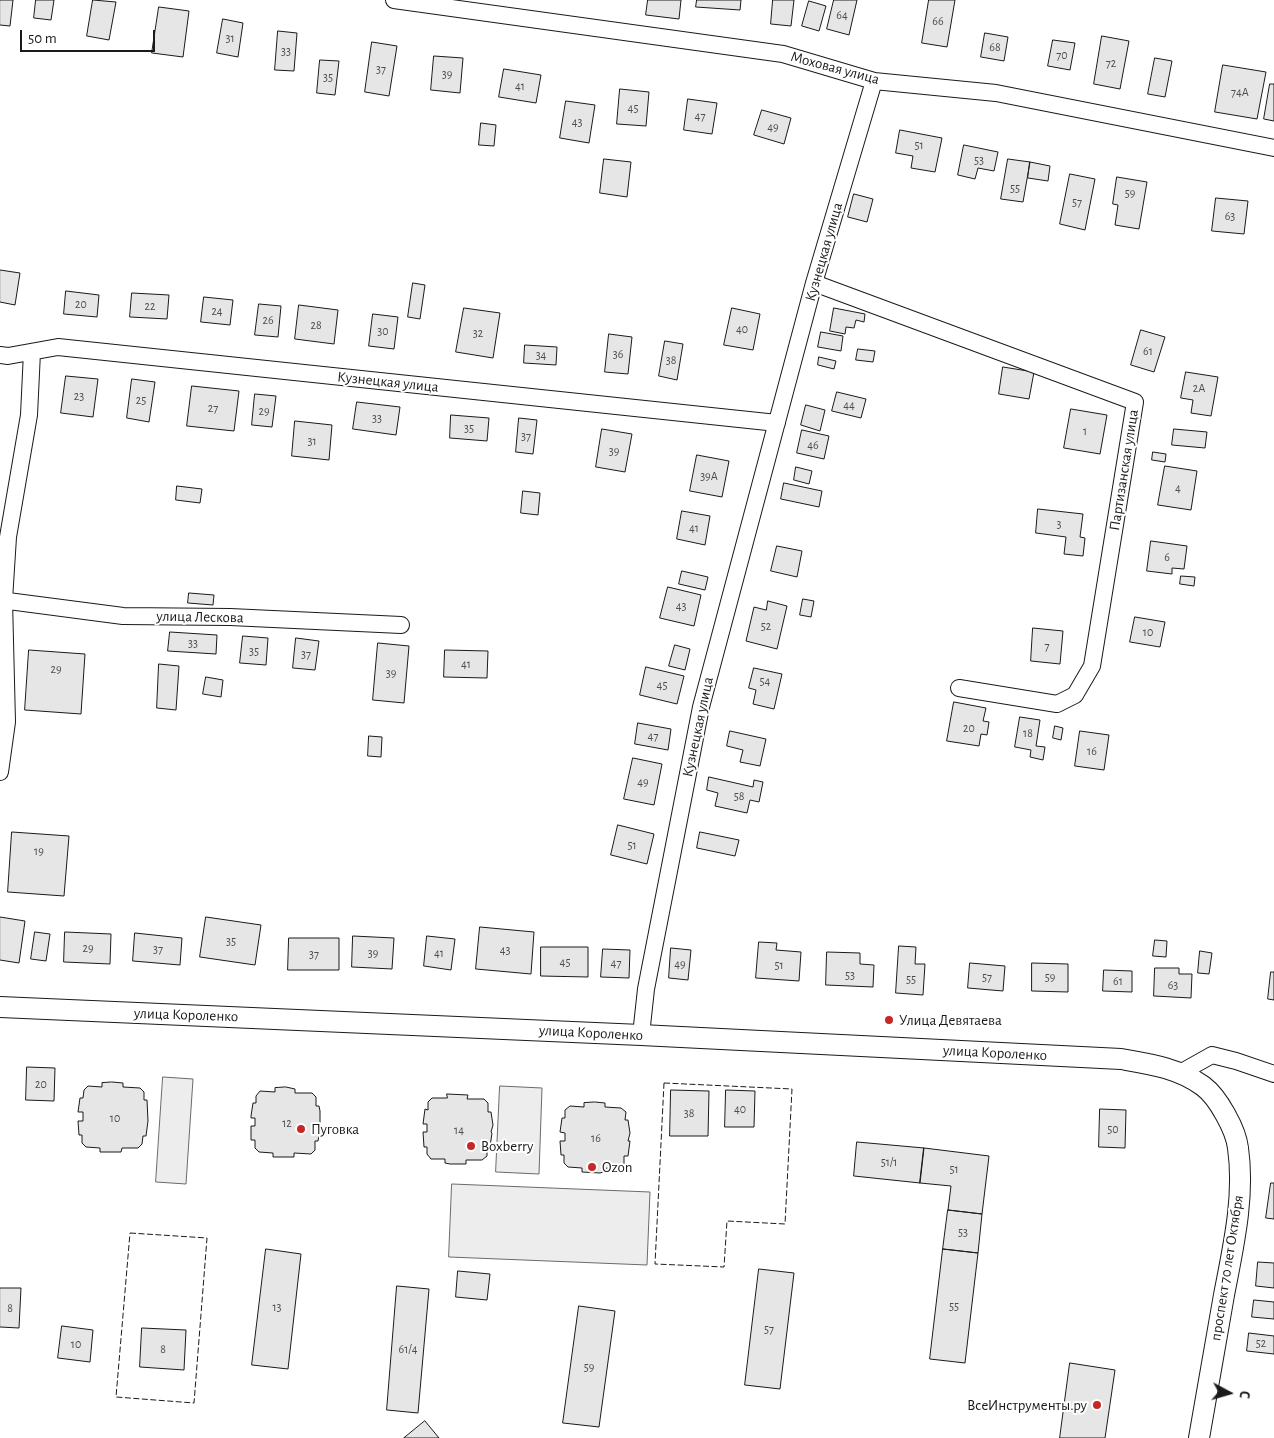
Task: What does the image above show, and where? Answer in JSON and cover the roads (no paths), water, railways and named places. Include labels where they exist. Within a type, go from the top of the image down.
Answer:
[{"type":"street","name":"Моховая улица","points":[[394,0],[783,54],[874,81],[996,93],[1274,148]]},
{"type":"street","name":"Кузнецкая улица","points":[[641,1035],[646,989],[701,707],[814,283],[874,81]]},
{"type":"street","name":"Партизанская улица","points":[[814,283],[1135,402],[1092,666],[1075,695],[1056,704],[958,688]]},
{"type":"street","name":"Кузнецкая улица","points":[[0,355],[8,356],[58,347],[777,423]]},
{"type":"street","points":[[0,772],[7,722],[2,600],[8,537],[29,415],[32,352]]},
{"type":"street","name":"улица Лескова","points":[[2,600],[123,616],[230,617],[402,625]]},
{"type":"street","name":"улица Короленко","points":[[0,1007],[641,1035],[1121,1059],[1156,1065],[1180,1072]]},
{"type":"street","points":[[1180,1072],[1212,1055],[1274,1074]]},
{"type":"street","name":"проспект 70 лет Октября","points":[[1180,1072],[1204,1087],[1224,1111],[1238,1146],[1240,1192],[1233,1250],[1198,1438]]},
{"type":"place","name":"Улица Девятаева","points":[[889,1020]]},
{"type":"place","name":"Пуговка","points":[[301,1129]]},
{"type":"place","name":"Boxberry","points":[[471,1146]]},
{"type":"place","name":"Ozon","points":[[592,1167]]},
{"type":"place","name":"ВсеИнструменты.ру","points":[[1097,1405]]}]
